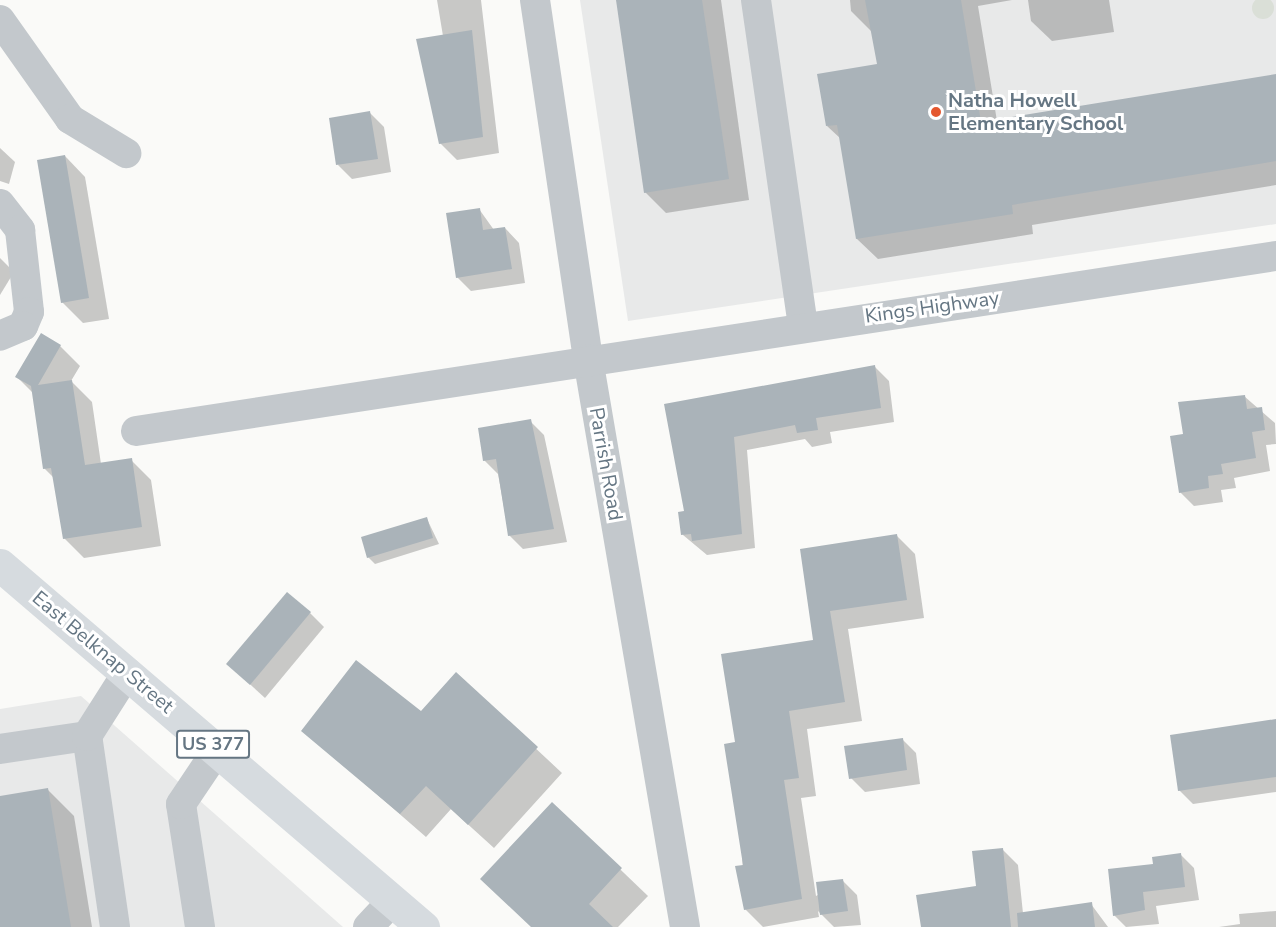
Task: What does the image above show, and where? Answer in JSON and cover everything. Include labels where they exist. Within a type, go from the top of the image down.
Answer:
[{"type":"main road","name":"East Belknap Street","points":[[0,565],[218,749],[423,927]]},
{"type":"street","name":"Parrish Road","points":[[535,0],[588,358],[685,927]]},
{"type":"street","points":[[756,0],[803,326]]},
{"type":"street","points":[[0,20],[70,119],[126,153]]},
{"type":"street","points":[[0,204],[20,230],[29,312],[23,326],[0,336]]},
{"type":"street","name":"Kings Highway","points":[[136,430],[588,358],[1276,256]]},
{"type":"street","points":[[115,927],[87,736],[127,674]]},
{"type":"street","points":[[0,749],[87,736]]},
{"type":"street","points":[[200,927],[181,804],[218,749]]},
{"type":"street","points":[[368,927],[392,901]]},
{"type":"shaded area","points":[[1263,-3],[1271,0],[1274,8],[1271,16],[1263,19],[1255,16],[1252,8],[1255,0]]},
{"type":"shaded area","name":"Natha Howell Elementary School","points":[[580,0],[1276,0],[1276,224],[628,321]]},
{"type":"shaded area","points":[[81,696],[343,927],[0,927],[0,709]]},
{"type":"building","points":[[616,0],[702,0],[729,179],[644,193]]},
{"type":"building","points":[[865,0],[961,0],[981,122],[1276,74],[1276,161],[1012,205],[1013,214],[856,239],[837,125],[826,126],[817,74],[877,64]]},
{"type":"building","points":[[472,30],[483,137],[439,144],[416,39]]},
{"type":"building","points":[[370,111],[378,159],[336,165],[329,118]]},
{"type":"building","points":[[65,155],[89,298],[61,303],[37,160]]},
{"type":"building","points":[[480,208],[483,230],[505,227],[512,269],[456,278],[446,213]]},
{"type":"building","points":[[41,333],[61,345],[38,385],[72,380],[85,465],[132,458],[142,527],[63,539],[51,468],[43,469],[31,386],[15,377]]},
{"type":"building","points":[[875,365],[881,408],[816,418],[818,430],[797,433],[795,425],[734,437],[742,534],[692,541],[691,534],[681,535],[678,512],[684,511],[664,404]]},
{"type":"building","points":[[1245,395],[1247,409],[1262,407],[1265,430],[1252,432],[1256,458],[1221,464],[1223,474],[1208,476],[1209,488],[1179,493],[1170,436],[1183,434],[1178,402]]},
{"type":"building","points":[[531,419],[554,529],[508,536],[496,459],[483,461],[478,428]]},
{"type":"building","points":[[427,517],[433,538],[367,558],[361,537]]},
{"type":"building","points":[[897,534],[907,600],[830,611],[845,702],[789,711],[799,778],[784,780],[802,899],[744,910],[735,866],[743,865],[724,744],[735,742],[721,654],[813,640],[800,549]]},
{"type":"building","points":[[287,592],[311,612],[250,685],[226,664]]},
{"type":"building","points":[[356,660],[421,711],[456,672],[538,747],[468,825],[426,786],[400,814],[301,731]]},
{"type":"building","points":[[1276,719],[1276,777],[1178,791],[1170,735]]},
{"type":"building","points":[[903,738],[907,770],[849,779],[844,746]]},
{"type":"building","points":[[48,788],[71,927],[0,927],[0,796]]},
{"type":"building","points":[[552,802],[622,868],[589,904],[613,927],[531,927],[480,879]]},
{"type":"building","points":[[1003,848],[1011,927],[921,927],[916,895],[976,886],[972,851]]},
{"type":"building","points":[[1181,853],[1185,887],[1143,892],[1145,910],[1113,916],[1108,869],[1153,864],[1152,857]]},
{"type":"building","points":[[843,879],[848,911],[820,915],[816,882]]},
{"type":"building","points":[[1092,902],[1095,927],[1018,927],[1017,913]]},
{"type":"place","name":"Natha Howell Elementary School","points":[[936,112]]}]
